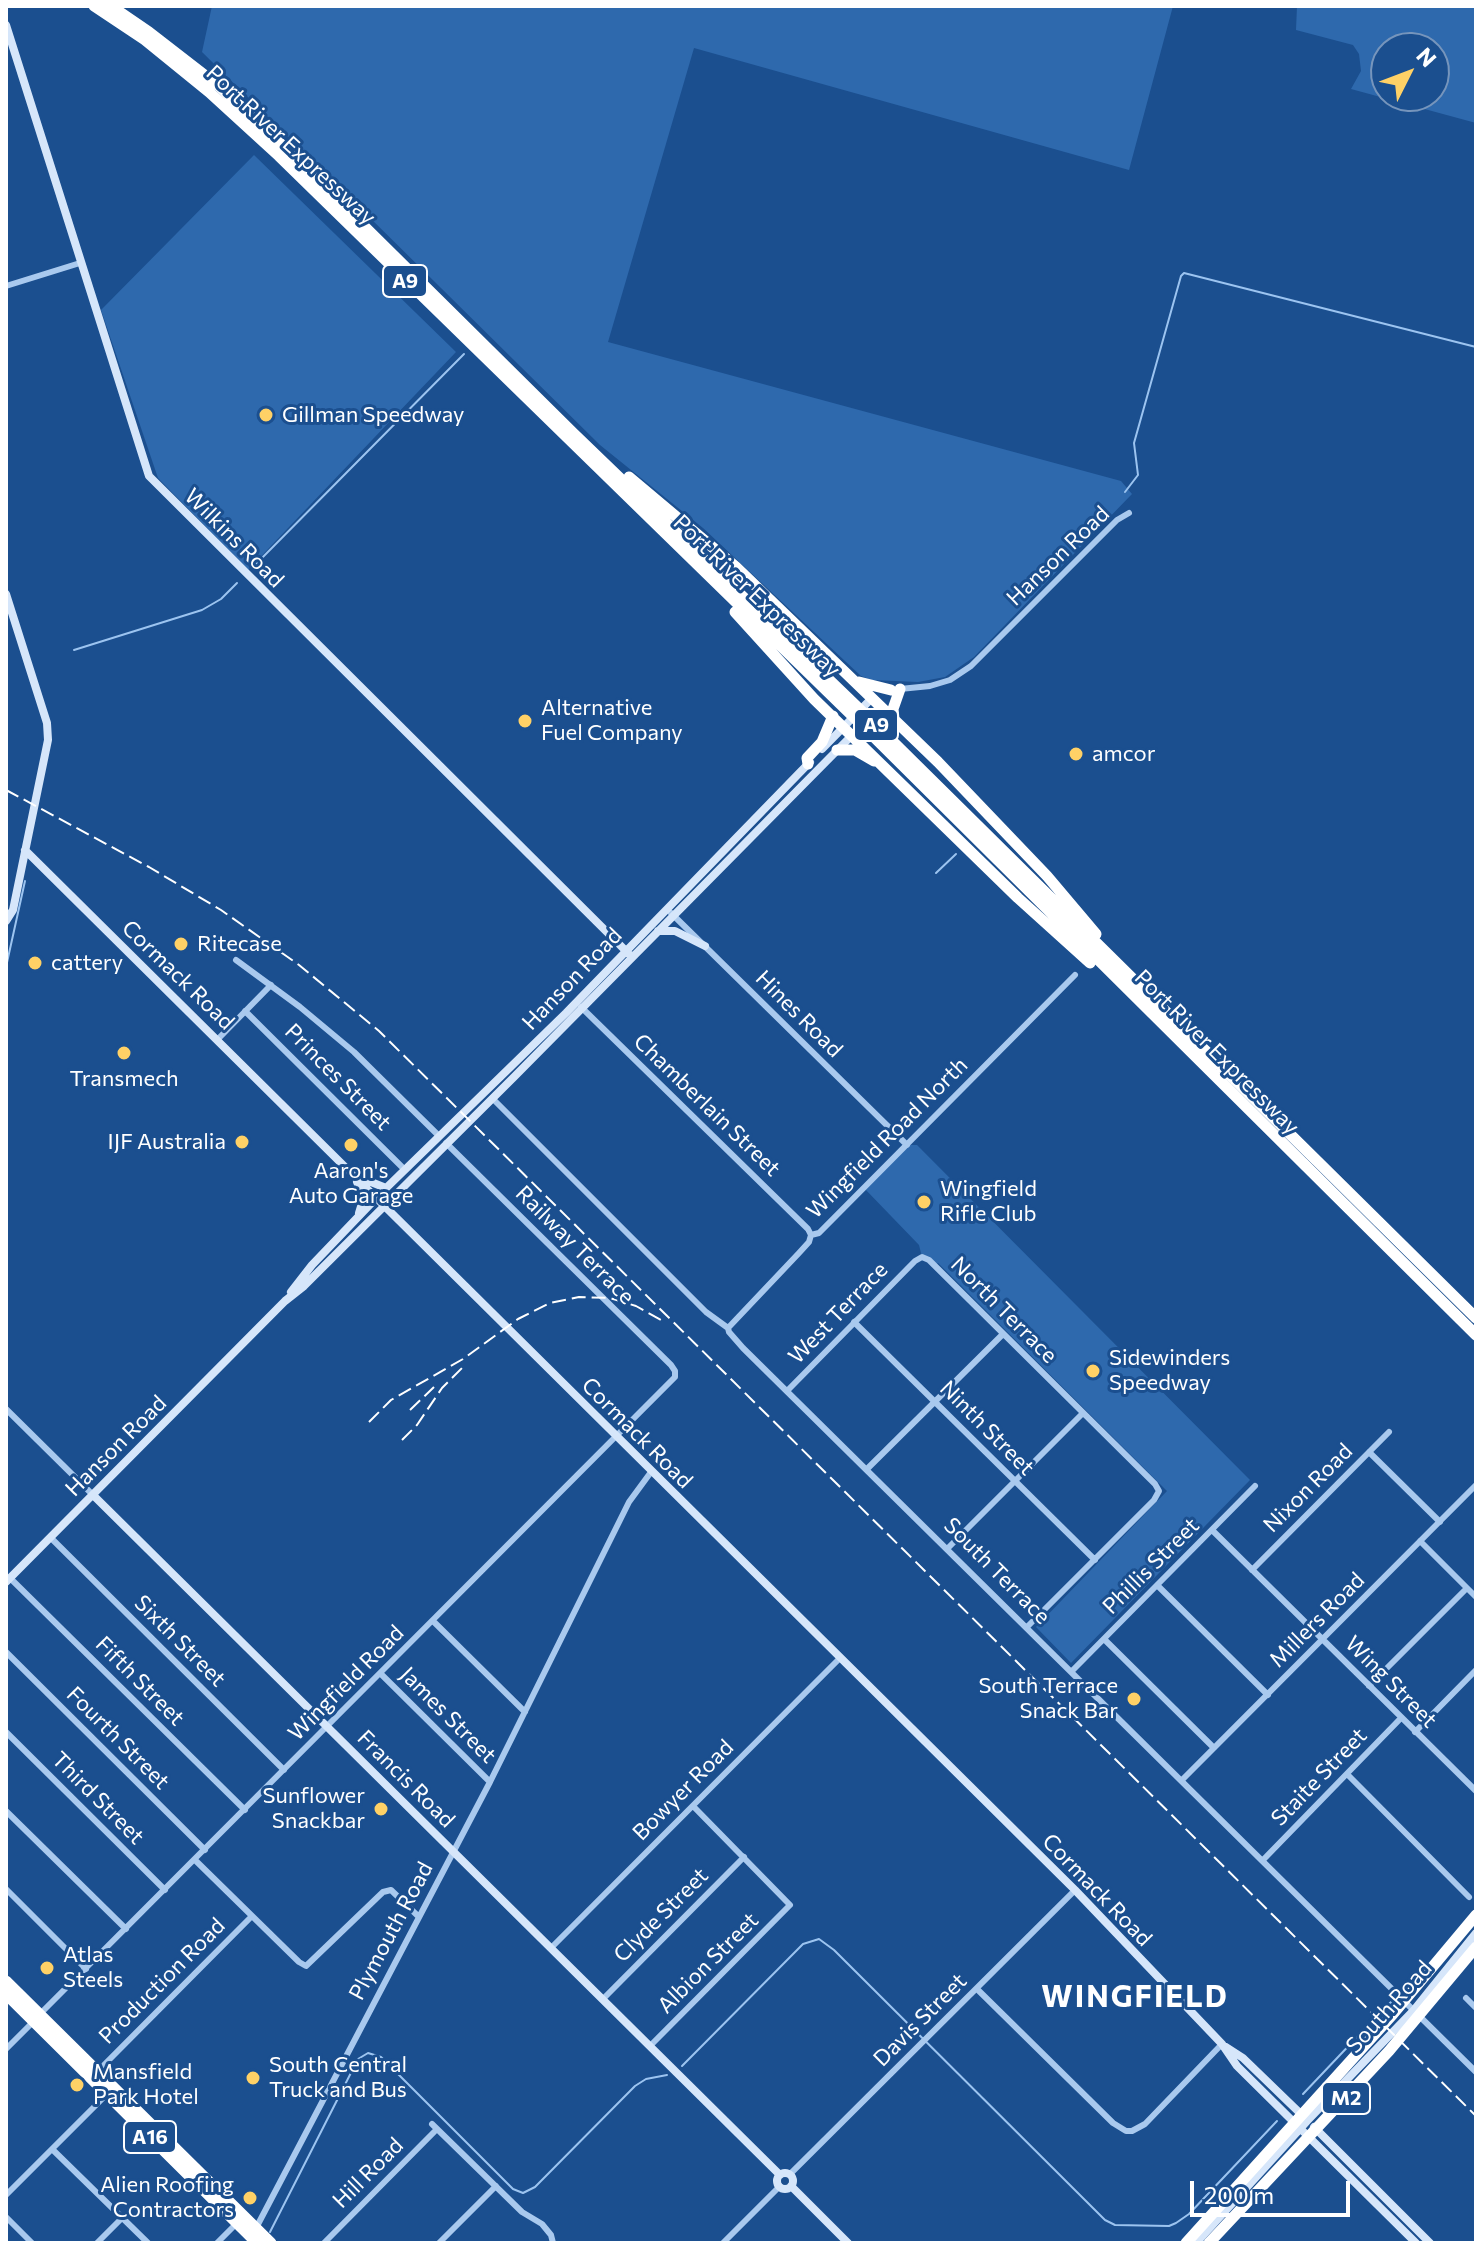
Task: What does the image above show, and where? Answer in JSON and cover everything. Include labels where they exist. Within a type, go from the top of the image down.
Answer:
[{"type":"highway","name":"Port River Expressway","points":[[94,6],[145,40],[232,113],[879,742],[1476,1335]]},
{"type":"highway","name":"Port River Expressway","points":[[111,6],[161,40],[220,87],[416,275],[573,433],[850,700],[1476,1318]]},
{"type":"highway","points":[[573,433],[736,567],[894,719],[1047,876],[1174,1021]]},
{"type":"highway","points":[[702,571],[790,674],[1018,898],[1160,1023]]},
{"type":"highway","points":[[854,681],[896,690],[894,719]]},
{"type":"highway","points":[[808,764],[807,758],[822,742],[833,716]]},
{"type":"highway","points":[[837,750],[855,750],[889,769]]},
{"type":"highway","name":"M2","points":[[1186,2243],[1393,2014],[1476,1915]]},
{"type":"highway","name":"M2","points":[[1203,2242],[1397,2042],[1476,1947]]},
{"type":"highway","name":"A16","points":[[6,1981],[37,2018],[255,2236],[271,2243]]},
{"type":"highway","name":"A16","points":[[6,1994],[98,2071],[110,2090]]},
{"type":"street","name":"Wilkins Road","points":[[6,25],[144,465],[156,486],[629,953]]},
{"type":"street","points":[[6,286],[80,263]]},
{"type":"street","name":"Hanson Road","points":[[876,702],[882,692],[950,680],[971,666],[1117,520],[1129,513]]},
{"type":"street","points":[[6,594],[47,723],[48,740],[12,913],[6,921]]},
{"type":"street","name":"Hanson Road","points":[[8,1580],[492,1098],[629,953],[666,908],[808,764],[876,702],[896,690]]},
{"type":"street","name":"Hanson Road","points":[[629,953],[658,931],[837,750],[848,730]]},
{"type":"street","name":"Cormack Road","points":[[25,850],[1075,1890],[1222,2044],[1237,2066],[1368,2180],[1430,2243]]},
{"type":"street","name":"Hines Road","points":[[666,908],[907,1145]]},
{"type":"street","points":[[658,931],[675,931],[705,946]]},
{"type":"street","points":[[236,960],[354,1052],[438,1135]]},
{"type":"street","name":"Wingfield Road North","points":[[728,1328],[809,1242],[811,1235],[819,1233],[1075,975]]},
{"type":"street","points":[[218,1039],[271,985]]},
{"type":"street","name":"Hanson Road","points":[[285,1301],[312,1265],[404,1169],[579,1005]]},
{"type":"street","name":"Chamberlain Street","points":[[579,1005],[811,1235]]},
{"type":"street","name":"Princes Street","points":[[245,1011],[404,1169]]},
{"type":"street","points":[[492,1098],[496,1083]]},
{"type":"street","name":"South Terrace","points":[[492,1098],[706,1312],[728,1328],[733,1338],[1476,2072]]},
{"type":"street","name":"Railway Terrace","points":[[446,1143],[671,1365],[675,1374]]},
{"type":"street","points":[[355,1176],[386,1188]]},
{"type":"street","points":[[355,1176],[364,1197],[357,1218]]},
{"type":"street","points":[[398,1191],[393,1210],[399,1222]]},
{"type":"street","points":[[370,1219],[382,1213],[399,1222]]},
{"type":"street","name":"North Terrace","points":[[915,1261],[922,1257],[929,1260],[1158,1487],[1159,1495],[1095,1560]]},
{"type":"street","name":"West Terrace","points":[[787,1391],[915,1261]]},
{"type":"street","name":"Ninth Street","points":[[854,1322],[1095,1560]]},
{"type":"street","points":[[867,1469],[1003,1334]]},
{"type":"street","name":"Wingfield Road","points":[[6,2049],[673,1381],[675,1374]]},
{"type":"street","name":"Francis Road","points":[[6,1409],[650,2046],[785,2175]]},
{"type":"street","points":[[948,1548],[1083,1413]]},
{"type":"street","name":"Nixon Road","points":[[1252,1570],[1389,1432]]},
{"type":"street","points":[[1369,1452],[1440,1522]]},
{"type":"street","name":"Plymouth Road","points":[[255,2236],[490,1782],[629,1502],[651,1472]]},
{"type":"street","name":"Millers Road","points":[[1182,1780],[1476,1485]]},
{"type":"street","name":"Phillis Street","points":[[1072,1671],[1255,1486]]},
{"type":"street","name":"Wing Street","points":[[1212,1530],[1476,1791]]},
{"type":"street","name":"Sixth Street","points":[[50,1537],[284,1770]]},
{"type":"street","points":[[1420,1541],[1476,1597]]},
{"type":"street","points":[[1027,1627],[1095,1560]]},
{"type":"street","name":"Fifth Street","points":[[8,1580],[245,1810]]},
{"type":"street","points":[[1157,1585],[1268,1695]]},
{"type":"street","points":[[1369,1686],[1467,1588]]},
{"type":"street","points":[[433,1621],[525,1712]]},
{"type":"street","points":[[1104,1639],[1214,1748]]},
{"type":"street","name":"Fourth Street","points":[[6,1652],[205,1850]]},
{"type":"street","name":"Bowyer Road","points":[[551,1948],[840,1658]]},
{"type":"street","points":[[1415,1732],[1476,1670]]},
{"type":"street","name":"James Street","points":[[381,1674],[490,1782]]},
{"type":"street","name":"Staite Street","points":[[1263,1860],[1401,1718]]},
{"type":"street","name":"Third Street","points":[[6,1732],[165,1890]]},
{"type":"street","points":[[1347,1774],[1469,1897]]},
{"type":"street","points":[[693,1806],[744,1857]]},
{"type":"street","points":[[6,1811],[126,1929]]},
{"type":"street","name":"Albion Street","points":[[650,2046],[790,1905],[744,1857]]},
{"type":"street","name":"Clyde Street","points":[[603,1999],[744,1857]]},
{"type":"street","points":[[195,1860],[306,1966],[383,1892],[391,1890],[419,1917]]},
{"type":"street","points":[[6,1889],[86,1969]]},
{"type":"street","name":"Davis Street","points":[[785,2175],[917,2049],[1075,1890]]},
{"type":"street","name":"Production Road","points":[[98,2071],[252,1916]]},
{"type":"street","name":"South Road","points":[[1203,2242],[1304,2124],[1414,2010],[1476,1933]]},
{"type":"street","points":[[977,1989],[1113,2123],[1126,2131],[1145,2124],[1222,2044]]},
{"type":"street","points":[[1466,1998],[1476,2008]]},
{"type":"street","name":"Cormack Road","points":[[1222,2044],[1243,2058],[1281,2094],[1330,2157],[1416,2243]]},
{"type":"street","points":[[6,2195],[110,2090]]},
{"type":"street","points":[[1281,2094],[1302,2106],[1320,2107]]},
{"type":"street","name":"Hill Road","points":[[324,2243],[435,2126],[496,2186]]},
{"type":"street","points":[[1287,2144],[1305,2145],[1330,2157]]},
{"type":"street","points":[[52,2149],[148,2243]]},
{"type":"street","points":[[780,2186],[778,2181],[785,2175],[793,2181],[791,2186]]},
{"type":"street","points":[[1360,2187],[1368,2180]]},
{"type":"street","points":[[439,2243],[496,2186],[522,2212],[542,2224],[553,2243]]},
{"type":"street","points":[[780,2186],[791,2186]]},
{"type":"street","points":[[723,2243],[780,2186]]},
{"type":"street","points":[[791,2186],[848,2243]]},
{"type":"street","points":[[6,2217],[32,2243]]},
{"type":"street","points":[[97,2243],[122,2218]]},
{"type":"street","points":[[217,2243],[240,2219]]},
{"type":"shaded area","points":[[212,6],[1173,6],[1129,170],[694,48],[608,342],[1121,481],[1132,494],[974,657],[945,677],[918,682],[872,680],[861,676],[703,528],[600,445],[202,52]]},
{"type":"shaded area","points":[[1297,6],[1476,6],[1476,123],[1436,112],[1450,112],[1450,32],[1370,32],[1370,94],[1351,89],[1361,71],[1359,54],[1353,45],[1296,30]]},
{"type":"shaded area","name":"Gillman Speedway","points":[[254,155],[456,352],[248,570],[158,478],[101,310]]},
{"type":"shaded area","name":"Sidewinders Speedway","points":[[907,1145],[917,1145],[1250,1480],[1071,1663],[1036,1627],[1167,1491],[938,1263],[934,1266],[922,1257],[919,1245],[864,1188]]},
{"type":"waterway","points":[[1125,492],[1138,475],[1134,443],[1184,273],[1476,347]]},
{"type":"waterway","points":[[252,568],[464,354]]},
{"type":"waterway","points":[[74,650],[202,610],[221,599],[237,583]]},
{"type":"waterway","points":[[936,873],[956,854]]},
{"type":"waterway","points":[[6,967],[25,881]]},
{"type":"waterway","points":[[682,2066],[803,1944],[819,1939],[834,1950],[1105,2220],[1115,2225],[1169,2226],[1176,2223],[1189,2214],[1277,2121]]},
{"type":"waterway","points":[[1405,1988],[1419,1975]]},
{"type":"waterway","points":[[1377,2016],[1393,2000]]},
{"type":"waterway","points":[[1303,2094],[1375,2018]]},
{"type":"waterway","points":[[270,2232],[358,2059],[368,2053],[381,2057],[513,2189],[523,2193],[535,2187],[635,2086],[646,2079],[667,2075]]},
{"type":"railway","points":[[6,790],[149,867],[221,910],[299,965],[379,1031],[1476,2116]]},
{"type":"railway","points":[[369,1422],[391,1400],[463,1359],[518,1319],[550,1303],[579,1297],[610,1298],[636,1306],[661,1320]]},
{"type":"railway","points":[[402,1440],[417,1425],[442,1388],[464,1366]]},
{"type":"railway","points":[[410,1410],[434,1387]]},
{"type":"place","name":"Gillman Speedway","points":[[266,415]]},
{"type":"place","name":"Alternative Fuel Company","points":[[525,721]]},
{"type":"place","name":"amcor","points":[[1076,754]]},
{"type":"place","name":"Ritecase","points":[[181,944]]},
{"type":"place","name":"cattery","points":[[35,963]]},
{"type":"place","name":"Transmech","points":[[124,1053]]},
{"type":"place","name":"IJF Australia","points":[[242,1142]]},
{"type":"place","name":"Aaron's Auto Garage","points":[[351,1145]]},
{"type":"place","name":"Wingfield Rifle Club","points":[[924,1202]]},
{"type":"place","name":"Sidewinders Speedway","points":[[1093,1371]]},
{"type":"place","name":"South Terrace Snack Bar","points":[[1134,1699]]},
{"type":"place","name":"Sunflower Snackbar","points":[[381,1809]]},
{"type":"place","name":"Atlas Steels","points":[[47,1968]]},
{"type":"place","name":"South Central Truck and Bus","points":[[253,2078]]},
{"type":"place","name":"Mansfield Park Hotel","points":[[77,2085]]},
{"type":"place","name":"Alien Roofing Contractors","points":[[250,2198]]},
{"type":"district","name":"WINGFIELD","points":[[1135,1997]]}]
